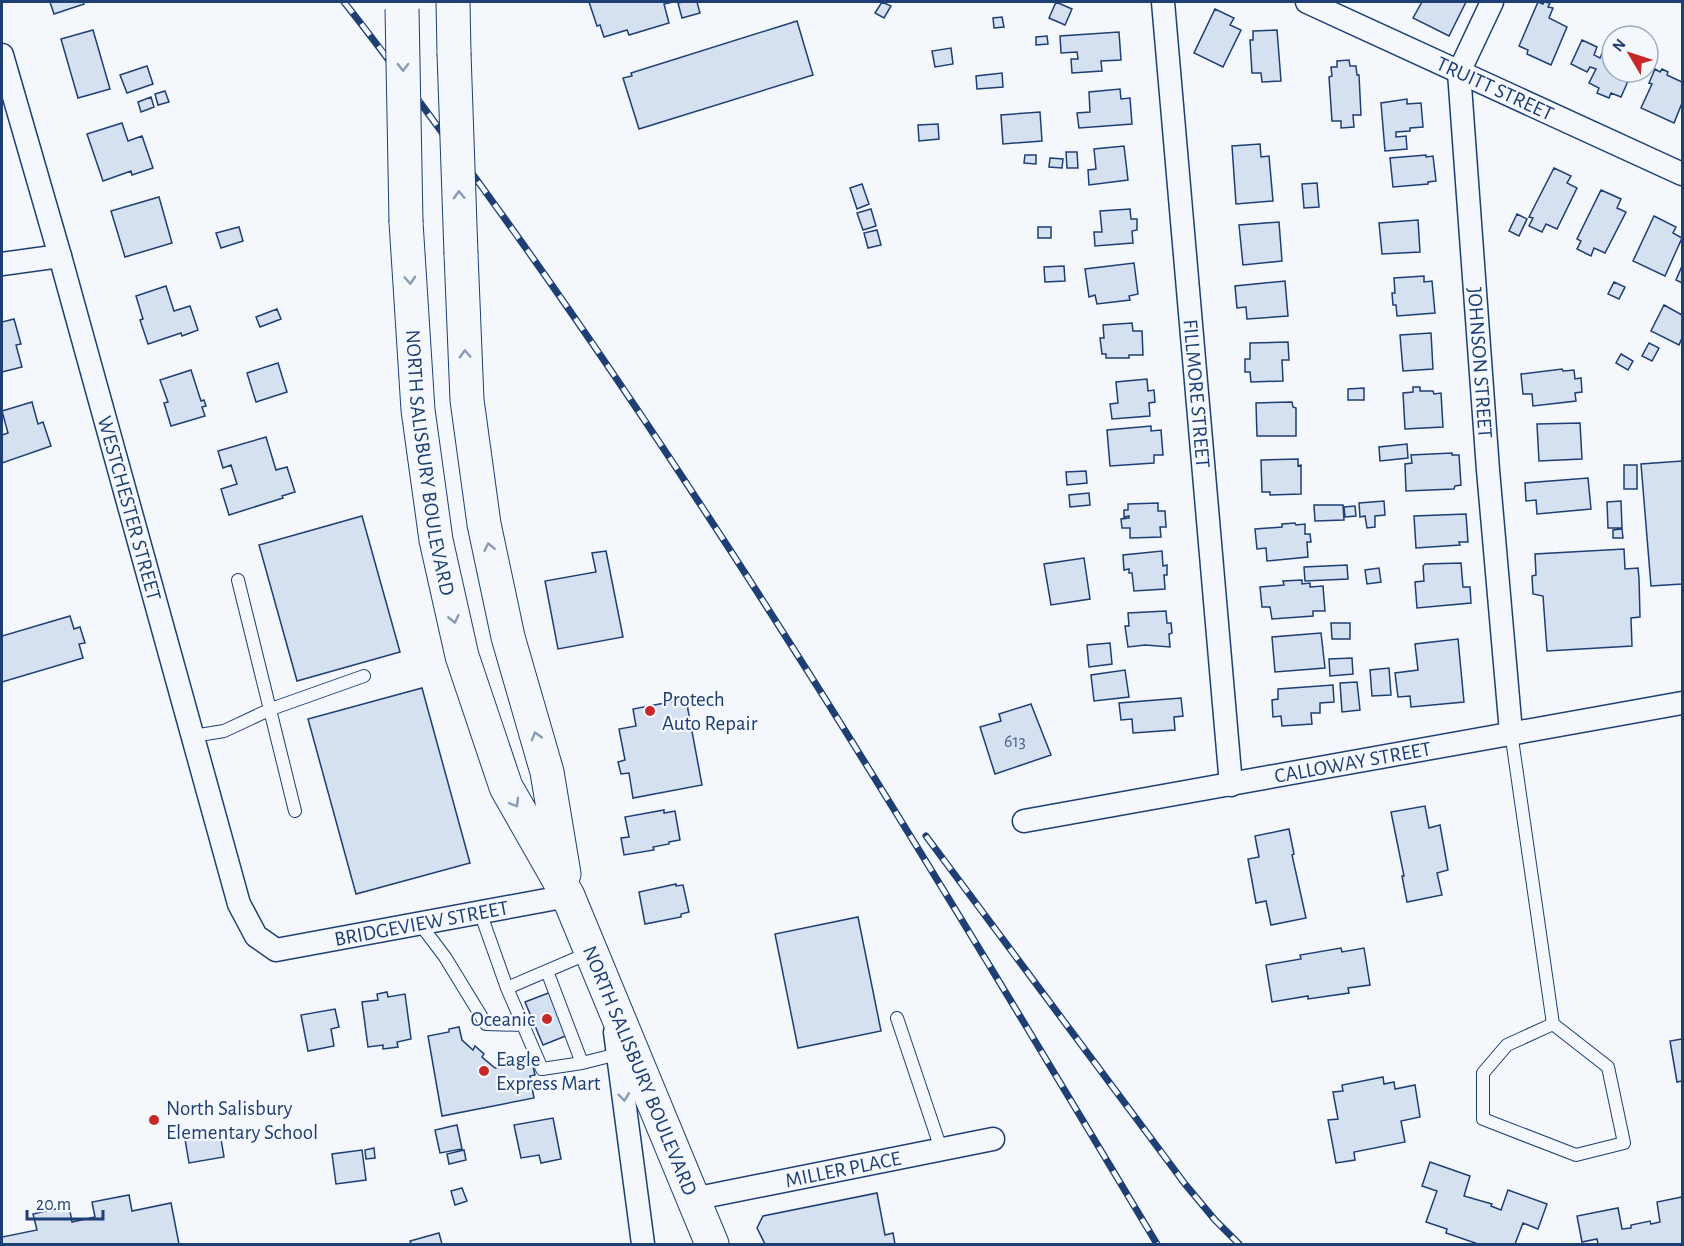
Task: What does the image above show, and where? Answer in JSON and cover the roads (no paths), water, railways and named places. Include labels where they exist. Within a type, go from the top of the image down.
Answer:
[{"type":"main road","name":"NORTH SALISBURY BOULEVARD","points":[[453,2],[467,400],[484,524],[508,637],[547,772],[568,896]]},
{"type":"main road","name":"NORTH SALISBURY BOULEVARD","points":[[402,5],[406,222],[418,410],[436,540],[462,656],[506,787],[568,896],[712,1245]]},
{"type":"street","name":"FILLMORE STREET","points":[[1163,2],[1231,785]]},
{"type":"street","name":"TRUITT STREET","points":[[1307,2],[1683,174]]},
{"type":"street","name":"JOHNSON STREET","points":[[1492,2],[1459,72],[1488,470],[1511,732]]},
{"type":"street","name":"WESTCHESTER STREET","points":[[2,55],[239,903],[256,936],[276,951]]},
{"type":"street","points":[[2,264],[60,256]]},
{"type":"street","name":"CALLOWAY STREET","points":[[1024,821],[1683,703]]},
{"type":"street","name":"BRIDGEVIEW STREET","points":[[276,951],[568,896]]},
{"type":"street","points":[[610,997],[643,1245]]},
{"type":"street","name":"MILLER PLACE","points":[[693,1199],[993,1139]]},
{"type":"lane","points":[[238,580],[295,811]]},
{"type":"lane","points":[[193,736],[224,731],[271,709],[364,676]]},
{"type":"lane","points":[[1511,732],[1553,1024],[1608,1067],[1623,1143],[1576,1155],[1483,1119],[1483,1073],[1507,1045],[1553,1024]]},
{"type":"lane","points":[[480,912],[507,988],[542,1069],[582,1063],[618,1054]]},
{"type":"lane","points":[[420,924],[445,957],[486,1024],[523,1025]]},
{"type":"lane","points":[[507,988],[592,952]]},
{"type":"lane","points":[[547,971],[582,1063]]},
{"type":"lane","points":[[897,1018],[941,1149]]},
{"type":"railway","points":[[344,2],[482,187],[573,315],[747,576],[914,842],[1157,1244]]},
{"type":"railway","points":[[926,836],[1185,1184],[1239,1244]]},
{"type":"place","name":"Protech Auto Repair","points":[[650,711]]},
{"type":"place","name":"Oceanic","points":[[547,1019]]},
{"type":"place","name":"Eagle Express Mart","points":[[484,1071]]},
{"type":"place","name":"North Salisbury Elementary School","points":[[154,1120]]}]
